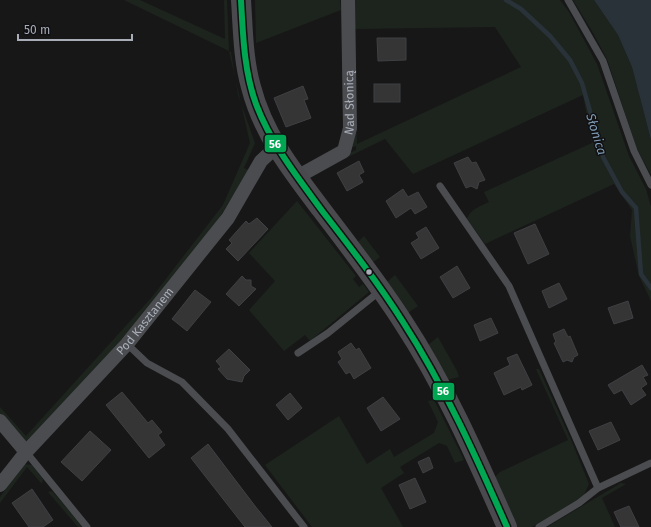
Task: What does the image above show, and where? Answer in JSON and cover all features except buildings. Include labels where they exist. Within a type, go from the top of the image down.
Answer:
[{"type":"street","points":[[241,0],[244,48],[251,87],[261,117],[276,147],[297,178],[381,289],[412,335],[440,384],[467,437],[507,527]]},
{"type":"street","name":"Nad Słonicą","points":[[297,178],[344,151],[350,128],[348,0]]},
{"type":"street","name":"Pod Kasztanem","points":[[0,485],[26,452],[127,344],[223,224],[261,161],[276,147]]},
{"type":"street","points":[[0,421],[26,452]]},
{"type":"lane","points":[[568,0],[603,61],[634,151],[651,185]]},
{"type":"lane","points":[[440,186],[509,286],[598,488]]},
{"type":"lane","points":[[298,353],[328,333],[381,289]]},
{"type":"lane","points":[[127,344],[147,363],[182,382],[228,429],[304,527]]},
{"type":"lane","points":[[26,452],[87,527]]},
{"type":"lane","points":[[540,527],[579,503],[598,488],[651,464]]},
{"type":"shaded area","points":[[124,0],[140,0],[225,39],[224,0],[227,0],[229,51]]},
{"type":"shaded area","points":[[255,0],[340,0],[341,10],[256,43]]},
{"type":"shaded area","points":[[352,0],[560,0],[569,12],[597,64],[629,156],[646,189],[651,207],[651,301],[639,276],[630,236],[632,210],[614,184],[485,244],[467,219],[473,210],[489,202],[484,192],[592,143],[583,95],[413,174],[385,139],[313,174],[356,150],[356,146],[347,149],[356,114],[357,144],[521,67],[495,27],[355,29]]},
{"type":"shaded area","points":[[573,0],[594,0],[618,35],[632,67],[651,140],[651,175],[637,149],[607,59]]},
{"type":"shaded area","points":[[594,0],[651,0],[651,140],[632,67],[618,35]]},
{"type":"shaded area","points":[[229,51],[231,52],[235,79]]},
{"type":"shaded area","points":[[235,79],[241,103],[238,95]]},
{"type":"shaded area","points":[[241,103],[255,143],[244,168],[249,170],[216,223],[122,340],[29,441],[25,442],[0,414],[0,407],[26,436],[152,297],[223,205],[250,143]]},
{"type":"shaded area","points":[[297,201],[356,276],[353,279],[359,287],[363,284],[369,292],[310,341],[305,335],[284,351],[249,310],[275,281],[249,253]]},
{"type":"shaded area","points":[[364,236],[380,257],[372,263],[357,243]]},
{"type":"shaded area","points":[[395,275],[418,306],[408,313],[387,282]]},
{"type":"shaded area","points":[[438,337],[459,377],[447,380],[428,345]]},
{"type":"shaded area","points":[[536,369],[539,369],[589,484],[583,497],[532,527],[515,527],[493,479],[500,472],[568,440]]},
{"type":"shaded area","points":[[434,400],[464,460],[455,463],[447,446],[439,443],[400,467],[404,473],[381,488],[403,527],[312,527],[265,465],[339,416],[367,464],[390,449],[394,457],[434,433],[438,422],[428,401]]},
{"type":"shaded area","points":[[24,464],[32,465],[43,479],[42,484],[27,467],[0,503],[0,497]]},
{"type":"shaded area","points":[[621,483],[626,484],[602,498],[615,527],[547,527]]},
{"type":"shaded area","points":[[52,491],[83,527],[78,527],[48,492]]},
{"type":"waterway","name":"Słonica","points":[[506,0],[521,9],[550,36],[570,60],[582,83],[603,157],[622,192],[636,208],[641,274],[651,288]]},
{"type":"transit line","name":"56","points":[[241,0],[242,26],[249,79],[256,104],[269,133],[295,173],[364,266],[403,322],[446,397],[484,475],[507,527]]}]
